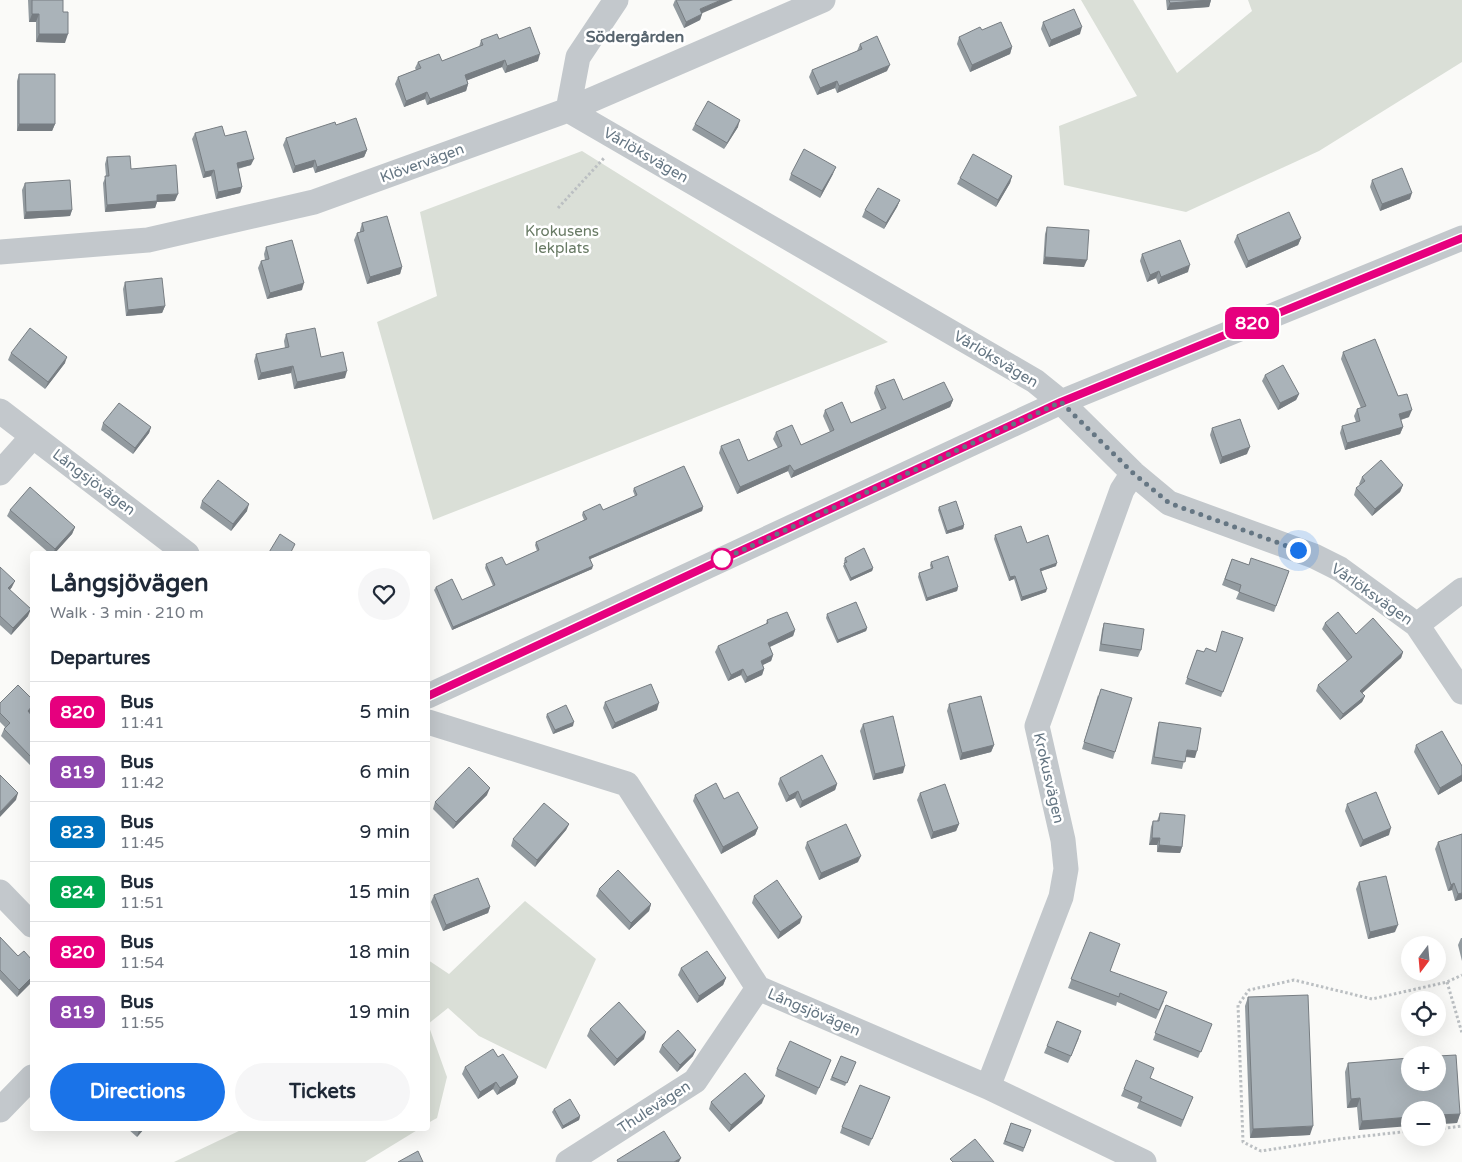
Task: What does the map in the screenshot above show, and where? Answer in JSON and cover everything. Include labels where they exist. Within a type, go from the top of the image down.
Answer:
[{"type":"street","points":[[568,110],[578,58],[616,0]]},
{"type":"street","name":"Klövervägen","points":[[0,252],[148,240],[314,202],[568,110],[823,0]]},
{"type":"street","name":"Vårlöksvägen","points":[[568,110],[1035,381],[1061,402],[1133,473],[1169,503],[1314,556],[1340,569],[1417,625],[1462,692]]},
{"type":"street","points":[[430,695],[1061,402],[1462,238]]},
{"type":"street","name":"Långsjövägen","points":[[0,411],[183,551]]},
{"type":"street","points":[[0,473],[33,436]]},
{"type":"street","name":"Krokusvägen","points":[[988,1087],[1061,897],[1066,869],[1063,840],[1038,726],[1122,490],[1133,473]]},
{"type":"street","points":[[1417,625],[1462,590]]},
{"type":"street","name":"Långsjövägen","points":[[430,723],[627,784],[758,988],[988,1087],[1144,1162]]},
{"type":"street","points":[[0,892],[30,923]]},
{"type":"street","name":"Thulevägen","points":[[568,1162],[695,1081],[758,988]]},
{"type":"street","points":[[0,1110],[30,1079]]},
{"type":"path","points":[[558,208],[621,141]]},
{"type":"path","points":[[1401,1132],[1261,1151],[1243,1142],[1238,1005],[1250,990],[1294,980],[1372,999],[1447,982],[1462,975]]},
{"type":"path","points":[[1447,982],[1462,1033]]},
{"type":"path","points":[[1446,1127],[1462,1126]]},
{"type":"green space","points":[[1081,0],[1133,0],[1177,73],[1252,11],[1248,0],[1462,0],[1462,62],[1319,151],[1186,212],[1064,185],[1059,126],[1137,96]]},
{"type":"green space","name":"Krokusens lekplats","points":[[582,151],[888,342],[433,520],[377,322],[437,296],[420,212]]},
{"type":"green space","points":[[525,901],[596,959],[546,1069],[479,1036],[448,1008],[430,1022],[430,961],[449,974]]},
{"type":"green space","points":[[430,1030],[447,1077],[437,1118],[430,1122]]},
{"type":"green space","points":[[239,1131],[416,1131],[365,1162],[174,1162]]},
{"type":"building","points":[[32,0],[63,0],[63,12],[68,12],[68,34],[39,34],[39,14],[32,14]]},
{"type":"building","points":[[676,0],[721,0],[700,9],[702,14],[686,22]]},
{"type":"building","points":[[1169,0],[1210,0],[1170,3]]},
{"type":"building","points":[[1074,9],[1082,27],[1051,40],[1043,22]]},
{"type":"building","points":[[1001,22],[1012,47],[972,65],[959,37],[980,27],[982,30]]},
{"type":"building","points":[[530,27],[540,54],[507,66],[505,60],[465,75],[468,84],[430,99],[427,92],[406,101],[398,77],[421,68],[418,62],[439,54],[442,61],[483,45],[481,40],[497,34],[499,39]]},
{"type":"building","points":[[877,36],[890,65],[839,86],[837,81],[820,88],[812,70],[862,49],[860,44]]},
{"type":"building","points":[[19,74],[55,74],[55,124],[19,124]]},
{"type":"building","points":[[708,101],[740,120],[727,143],[695,124]]},
{"type":"building","points":[[356,118],[367,150],[317,167],[315,160],[295,166],[286,138],[335,122],[336,125]]},
{"type":"building","points":[[222,126],[225,136],[246,131],[254,159],[237,163],[242,187],[218,192],[214,170],[205,172],[195,133]]},
{"type":"building","points":[[804,149],[836,167],[822,191],[791,174]]},
{"type":"building","points":[[973,154],[1012,176],[998,200],[960,178]]},
{"type":"building","points":[[130,156],[131,169],[176,165],[178,194],[157,195],[157,201],[107,205],[105,176],[109,176],[107,157]]},
{"type":"building","points":[[1402,168],[1412,193],[1382,204],[1372,180]]},
{"type":"building","points":[[70,180],[72,210],[26,212],[25,183]]},
{"type":"building","points":[[878,188],[900,200],[886,223],[865,210]]},
{"type":"building","points":[[1289,212],[1301,238],[1248,261],[1237,235]]},
{"type":"building","points":[[387,216],[402,267],[370,277],[357,233],[364,231],[362,223]]},
{"type":"building","points":[[1047,227],[1089,230],[1087,260],[1045,257]]},
{"type":"building","points":[[292,240],[304,283],[270,293],[261,261],[269,259],[266,247]]},
{"type":"building","points":[[1180,240],[1190,265],[1161,277],[1159,271],[1150,275],[1142,254]]},
{"type":"building","points":[[162,278],[165,306],[128,310],[125,282]]},
{"type":"building","points":[[30,328],[67,357],[48,382],[11,353]]},
{"type":"building","points":[[315,328],[321,357],[343,352],[347,371],[297,382],[293,366],[261,373],[256,354],[289,347],[286,334]]},
{"type":"building","points":[[1375,339],[1398,396],[1407,394],[1412,410],[1399,414],[1403,427],[1347,443],[1342,426],[1360,421],[1357,409],[1366,406],[1343,352]]},
{"type":"building","points":[[1283,365],[1299,394],[1280,403],[1265,375]]},
{"type":"building","points":[[894,379],[903,400],[944,382],[953,400],[794,471],[790,465],[740,487],[721,446],[739,439],[748,461],[782,446],[776,432],[792,425],[801,445],[834,430],[825,410],[842,402],[851,423],[886,408],[876,386]]},
{"type":"building","points":[[119,403],[151,427],[135,448],[103,423]]},
{"type":"building","points":[[1240,419],[1250,447],[1222,457],[1212,428]]},
{"type":"building","points":[[1381,460],[1403,485],[1375,509],[1356,488],[1365,481],[1362,477]]},
{"type":"building","points":[[684,466],[703,507],[589,557],[593,566],[453,627],[436,587],[452,579],[462,600],[495,585],[486,564],[502,557],[506,565],[539,550],[536,542],[587,519],[583,512],[600,504],[603,510],[637,495],[634,488]]},
{"type":"building","points":[[218,480],[249,504],[233,524],[202,501]]},
{"type":"building","points":[[30,487],[75,527],[55,549],[10,510]]},
{"type":"building","points":[[956,501],[964,525],[947,531],[939,507]]},
{"type":"building","points":[[1021,526],[1027,543],[1048,535],[1057,563],[1040,569],[1047,589],[1022,597],[1015,576],[1010,577],[995,535]]},
{"type":"building","points":[[280,534],[295,544],[292,551],[270,551]]},
{"type":"building","points":[[864,548],[873,568],[851,578],[844,563],[847,562],[845,558]]},
{"type":"building","points":[[948,556],[958,587],[927,598],[919,573],[933,568],[931,562]]},
{"type":"building","points":[[1251,558],[1289,571],[1276,606],[1239,592],[1241,585],[1225,579],[1232,559],[1249,565]]},
{"type":"building","points":[[0,567],[15,581],[8,588],[30,610],[13,628],[0,616]]},
{"type":"building","points":[[856,602],[867,628],[838,640],[827,614]]},
{"type":"building","points":[[787,612],[795,630],[768,643],[773,655],[761,661],[764,669],[747,677],[743,669],[731,675],[718,646],[768,623],[767,620]]},
{"type":"building","points":[[1338,612],[1356,634],[1373,618],[1403,652],[1360,691],[1365,696],[1343,714],[1318,685],[1352,657],[1325,623]]},
{"type":"building","points":[[1104,623],[1144,629],[1141,650],[1101,644]]},
{"type":"building","points":[[1222,631],[1243,638],[1223,692],[1187,678],[1197,650],[1204,652],[1206,648],[1216,652]]},
{"type":"building","points":[[651,684],[659,703],[615,723],[605,702]]},
{"type":"building","points":[[18,685],[30,697],[30,708],[28,711],[30,714],[30,756],[4,729],[10,723],[0,713],[0,703]]},
{"type":"building","points":[[1101,689],[1132,698],[1115,752],[1084,742]]},
{"type":"building","points":[[981,696],[994,745],[962,753],[949,704]]},
{"type":"building","points":[[566,705],[574,722],[555,730],[547,714]]},
{"type":"building","points":[[893,716],[905,766],[875,774],[863,724]]},
{"type":"building","points":[[1159,722],[1201,728],[1197,751],[1187,750],[1185,762],[1154,757]]},
{"type":"building","points":[[1442,731],[1462,766],[1462,775],[1440,788],[1416,745]]},
{"type":"building","points":[[822,755],[837,784],[802,801],[798,791],[789,796],[780,778]]},
{"type":"building","points":[[469,767],[490,788],[456,822],[435,802]]},
{"type":"building","points":[[0,775],[18,793],[0,812]]},
{"type":"building","points":[[716,783],[724,799],[738,792],[758,828],[723,847],[695,795]]},
{"type":"building","points":[[945,784],[959,824],[933,832],[920,793]]},
{"type":"building","points":[[1376,792],[1391,828],[1363,840],[1347,804]]},
{"type":"building","points":[[544,803],[569,824],[537,860],[513,839]]},
{"type":"building","points":[[1160,813],[1185,815],[1182,847],[1159,845],[1160,838],[1152,838],[1153,821],[1159,821]]},
{"type":"building","points":[[846,824],[861,856],[821,873],[807,842]]},
{"type":"building","points":[[1462,834],[1462,893],[1458,894],[1454,883],[1451,885],[1438,842]]},
{"type":"building","points":[[618,870],[651,904],[631,923],[599,889]]},
{"type":"building","points":[[1386,876],[1398,925],[1370,932],[1359,882]]},
{"type":"building","points":[[478,878],[490,907],[446,925],[434,895]]},
{"type":"building","points":[[777,880],[802,917],[780,932],[754,896]]},
{"type":"building","points":[[1090,932],[1120,944],[1110,971],[1167,992],[1159,1010],[1120,993],[1119,997],[1071,979]]},
{"type":"building","points":[[0,937],[18,956],[24,951],[30,958],[30,979],[19,990],[0,970]]},
{"type":"building","points":[[707,951],[726,978],[699,996],[681,968]]},
{"type":"building","points":[[1308,995],[1313,1126],[1253,1129],[1248,997]]},
{"type":"building","points":[[619,1002],[646,1032],[617,1059],[590,1029]]},
{"type":"building","points":[[1166,1005],[1212,1024],[1201,1052],[1155,1033]]},
{"type":"building","points":[[1057,1021],[1081,1031],[1071,1056],[1047,1046]]},
{"type":"building","points":[[678,1030],[696,1050],[680,1065],[662,1045]]},
{"type":"building","points":[[790,1041],[831,1060],[819,1088],[777,1069]]},
{"type":"building","points":[[493,1049],[498,1057],[503,1054],[518,1077],[500,1088],[496,1082],[480,1092],[465,1067]]},
{"type":"building","points":[[1456,1055],[1460,1114],[1446,1115],[1446,1101],[1401,1101],[1401,1118],[1362,1121],[1360,1098],[1351,1099],[1348,1063],[1401,1059],[1401,1091],[1446,1091],[1446,1056]]},
{"type":"building","points":[[841,1056],[856,1062],[847,1083],[832,1077]]},
{"type":"building","points":[[1136,1060],[1154,1068],[1150,1078],[1193,1097],[1183,1120],[1140,1101],[1142,1097],[1124,1089]]},
{"type":"building","points":[[745,1073],[765,1096],[731,1125],[711,1102]]},
{"type":"building","points":[[860,1085],[890,1097],[872,1139],[842,1127]]},
{"type":"building","points":[[570,1099],[580,1116],[563,1126],[554,1109]]},
{"type":"building","points":[[1011,1123],[1031,1130],[1024,1148],[1005,1141]]},
{"type":"building","points":[[664,1131],[681,1158],[674,1162],[618,1162],[617,1160]]},
{"type":"building","points":[[975,1139],[994,1162],[953,1162],[950,1159]]},
{"type":"building","points":[[418,1151],[423,1162],[398,1162]]},
{"type":"bus line","name":"820","points":[[430,695],[1061,402],[1462,238]]},
{"type":"district","name":"Södergården","points":[[635,37]]},
{"type":"route","points":[[722,559],[717,562],[1061,402],[1133,473],[1169,503],[1298,550]]}]
